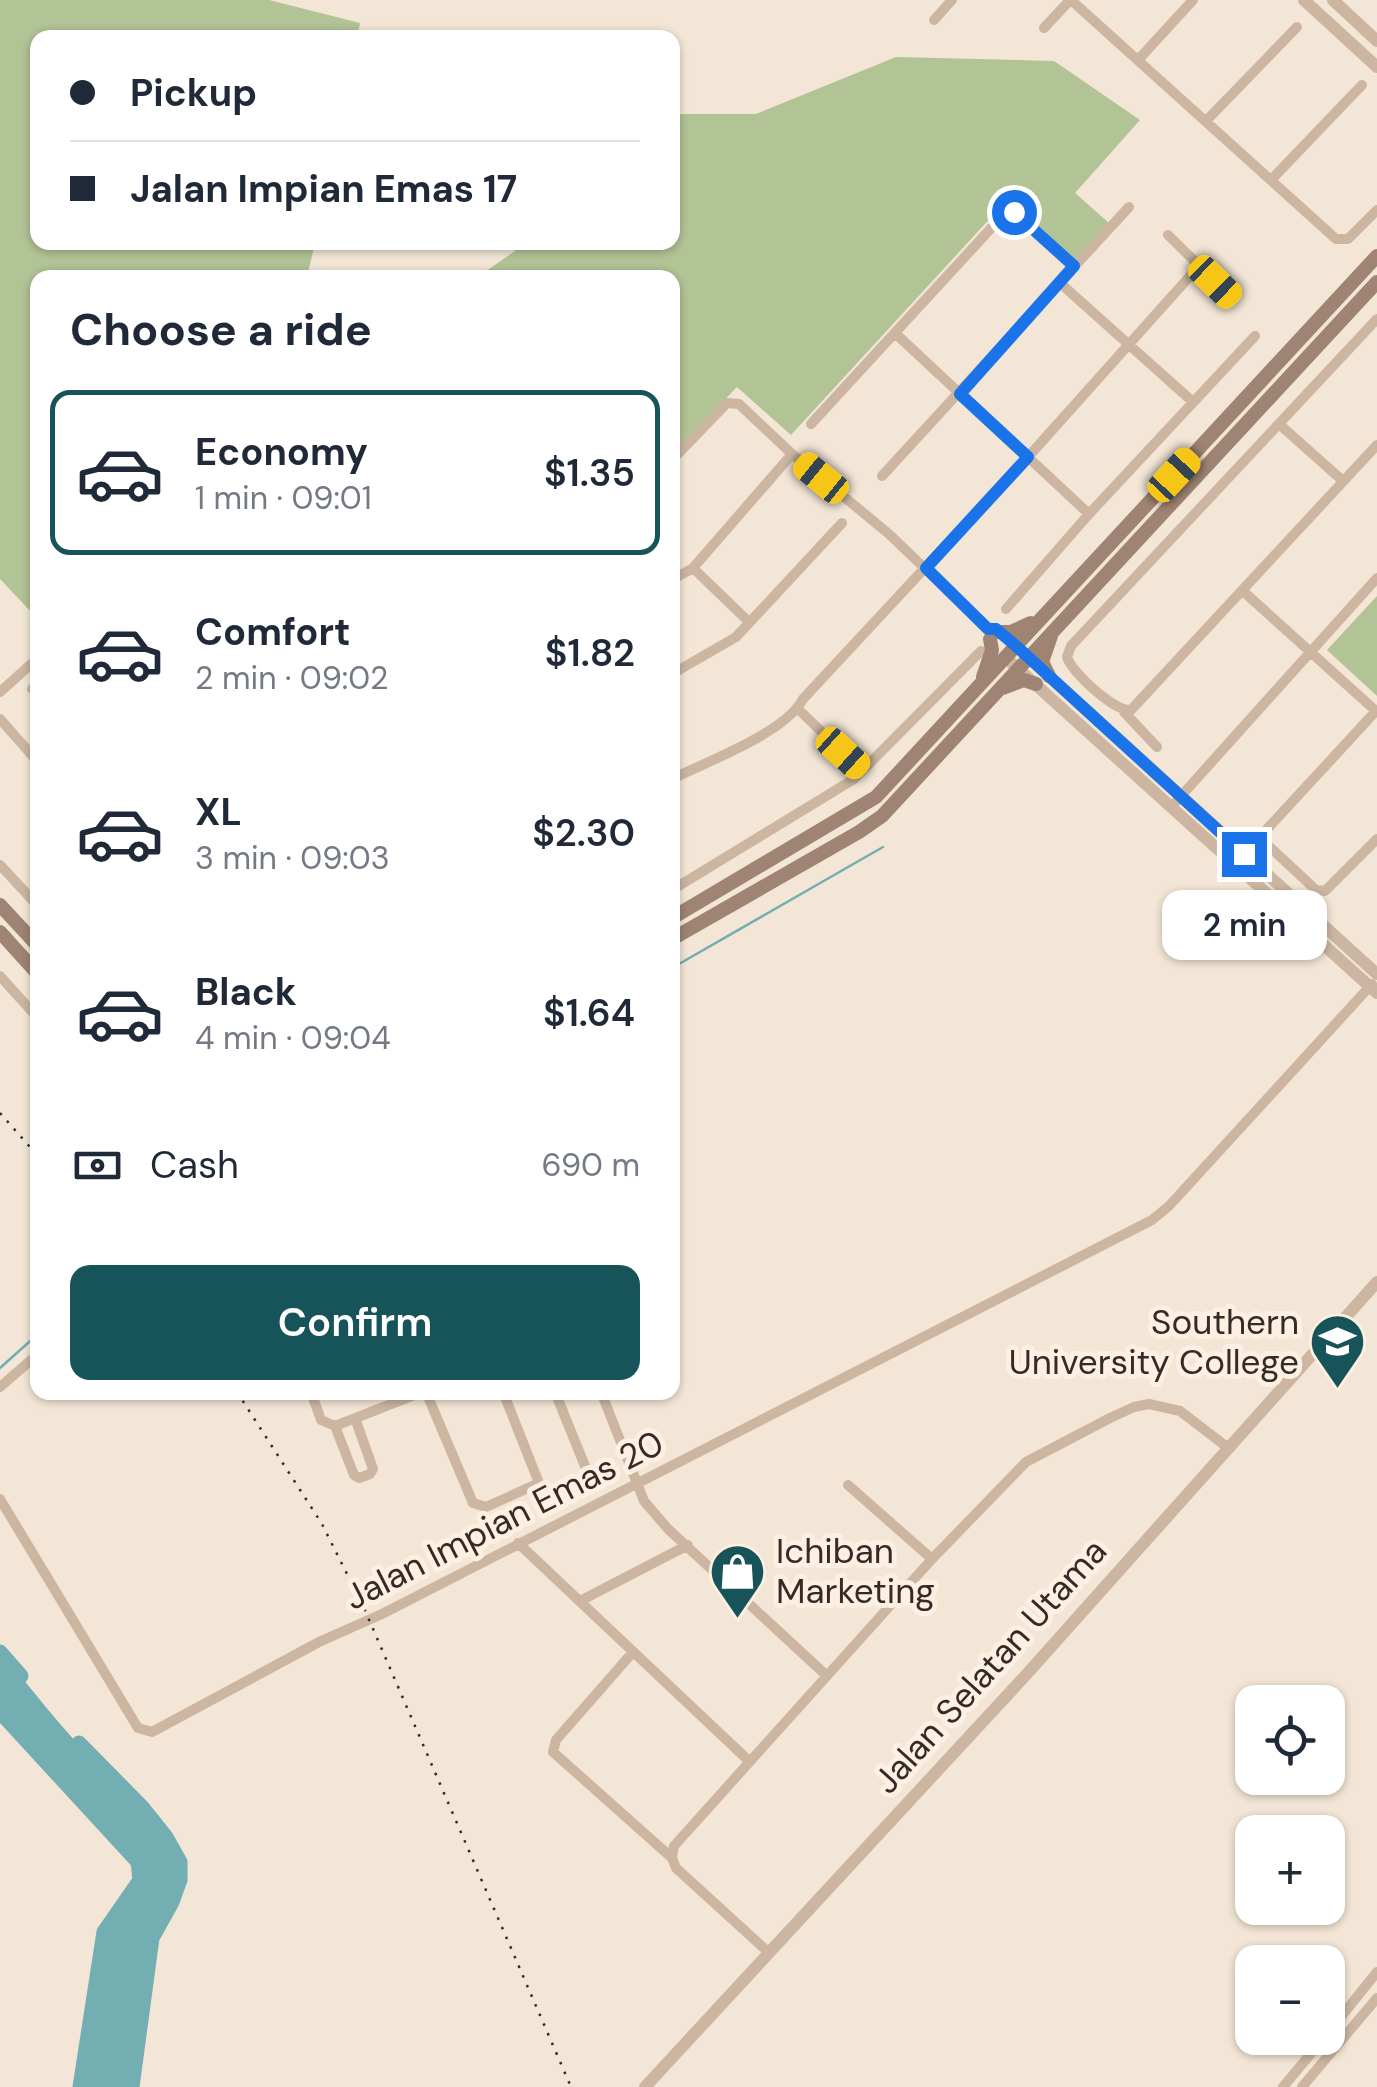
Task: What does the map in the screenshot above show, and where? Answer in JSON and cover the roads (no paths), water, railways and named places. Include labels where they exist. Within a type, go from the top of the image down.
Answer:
[{"type":"main road","points":[[998,690],[1024,680],[1042,680],[1049,622],[1377,256]]},
{"type":"main road","points":[[680,913],[860,810],[892,782],[981,683],[1016,657],[1377,282]]},
{"type":"main road","points":[[981,683],[992,650],[990,638],[1049,622]]},
{"type":"main road","points":[[680,934],[882,816],[998,690],[1016,657]]},
{"type":"main road","points":[[0,904],[30,937]]},
{"type":"main road","points":[[0,932],[30,965]]},
{"type":"street","points":[[934,20],[952,0]]},
{"type":"street","points":[[1044,28],[1070,0],[1336,239],[1348,240],[1377,210]]},
{"type":"street","points":[[1138,60],[1193,0]]},
{"type":"street","points":[[1333,0],[1377,41]]},
{"type":"street","points":[[1308,1],[1377,67]]},
{"type":"street","points":[[1336,30],[1350,16]]},
{"type":"street","points":[[1206,121],[1296,26]]},
{"type":"street","points":[[1271,180],[1362,85]]},
{"type":"street","points":[[882,476],[1129,207]]},
{"type":"street","points":[[811,424],[1006,212],[1014,212],[1074,266]]},
{"type":"street","points":[[1168,235],[1232,297]]},
{"type":"street","points":[[680,774],[760,736],[798,709],[803,699],[1199,266]]},
{"type":"street","points":[[1060,284],[1193,402]]},
{"type":"street","points":[[1158,748],[1128,711],[1072,669],[1066,658],[1071,646],[1377,320]]},
{"type":"street","points":[[896,334],[1088,514]]},
{"type":"street","points":[[1006,609],[1088,514],[1255,336]]},
{"type":"street","points":[[680,452],[728,403],[738,404],[926,568],[990,638],[1178,800],[1375,983]]},
{"type":"street","points":[[1279,424],[1343,481]]},
{"type":"street","points":[[1128,711],[1244,592],[1377,445]]},
{"type":"street","points":[[680,575],[693,568],[792,454]]},
{"type":"street","points":[[680,669],[736,636],[842,524]]},
{"type":"street","points":[[693,568],[749,622]]},
{"type":"street","points":[[1178,800],[1377,578]]},
{"type":"street","points":[[1244,592],[1376,711],[1244,854]]},
{"type":"street","points":[[680,885],[859,773],[990,638]]},
{"type":"street","points":[[0,692],[30,665]]},
{"type":"street","points":[[798,709],[858,767],[859,773]]},
{"type":"street","points":[[0,719],[30,753]]},
{"type":"street","points":[[1178,800],[1244,854],[1375,983]]},
{"type":"street","points":[[1260,838],[1316,890],[1325,891],[1377,838]]},
{"type":"street","points":[[0,865],[30,897]]},
{"type":"street","points":[[0,976],[30,1009]]},
{"type":"street","name":"Jalan Impian Emas 20","points":[[0,1499],[138,1728],[152,1732],[318,1642],[382,1614],[1152,1220],[1375,983]]},
{"type":"street","name":"Jalan Selatan Utama","points":[[645,2087],[1025,1676],[1377,1282]]},
{"type":"street","points":[[0,1387],[30,1361]]},
{"type":"street","points":[[313,1400],[322,1420],[335,1426],[354,1475],[359,1478],[370,1474],[373,1468],[355,1418]]},
{"type":"street","points":[[335,1426],[387,1400]]},
{"type":"street","points":[[428,1400],[473,1504],[486,1508],[538,1483],[505,1400]]},
{"type":"street","points":[[559,1400],[588,1476]]},
{"type":"street","points":[[604,1400],[644,1501],[668,1529],[827,1676]]},
{"type":"street","points":[[672,1858],[674,1846],[749,1761],[932,1559],[1026,1462],[1134,1407],[1158,1404],[1180,1410],[1227,1447]]},
{"type":"street","points":[[848,1485],[932,1559]]},
{"type":"street","points":[[518,1543],[749,1761]]},
{"type":"street","points":[[580,1601],[688,1546]]},
{"type":"street","points":[[634,1652],[556,1740],[553,1752],[672,1858],[676,1868],[768,1952]]},
{"type":"street","points":[[1345,2012],[1377,1972]]},
{"type":"street","points":[[1302,2087],[1377,1998]]},
{"type":"street","points":[[1283,2087],[1309,2055]]},
{"type":"water","points":[[0,1652],[74,1740],[148,1813],[177,1853],[178,1887],[154,1933],[148,1961],[132,2087],[80,2087],[104,1932],[140,1880],[138,1862],[0,1712]]},
{"type":"waterway","points":[[680,963],[883,847]]},
{"type":"waterway","points":[[0,1368],[30,1341]]},
{"type":"waterway","points":[[0,1652],[21,1676]]},
{"type":"waterway","points":[[0,1712],[138,1862],[140,1880],[104,1932],[80,2087]]},
{"type":"waterway","points":[[79,1743],[142,1807],[180,1862],[180,1880],[172,1902],[152,1938],[132,2087]]},
{"type":"railway","points":[[0,1113],[30,1147]]},
{"type":"railway","points":[[242,1400],[322,1524],[364,1608],[571,2087]]},
{"type":"place","name":"Southern University College","points":[[1338,1391]]},
{"type":"place","name":"Ichiban Marketing","points":[[737,1620]]}]
